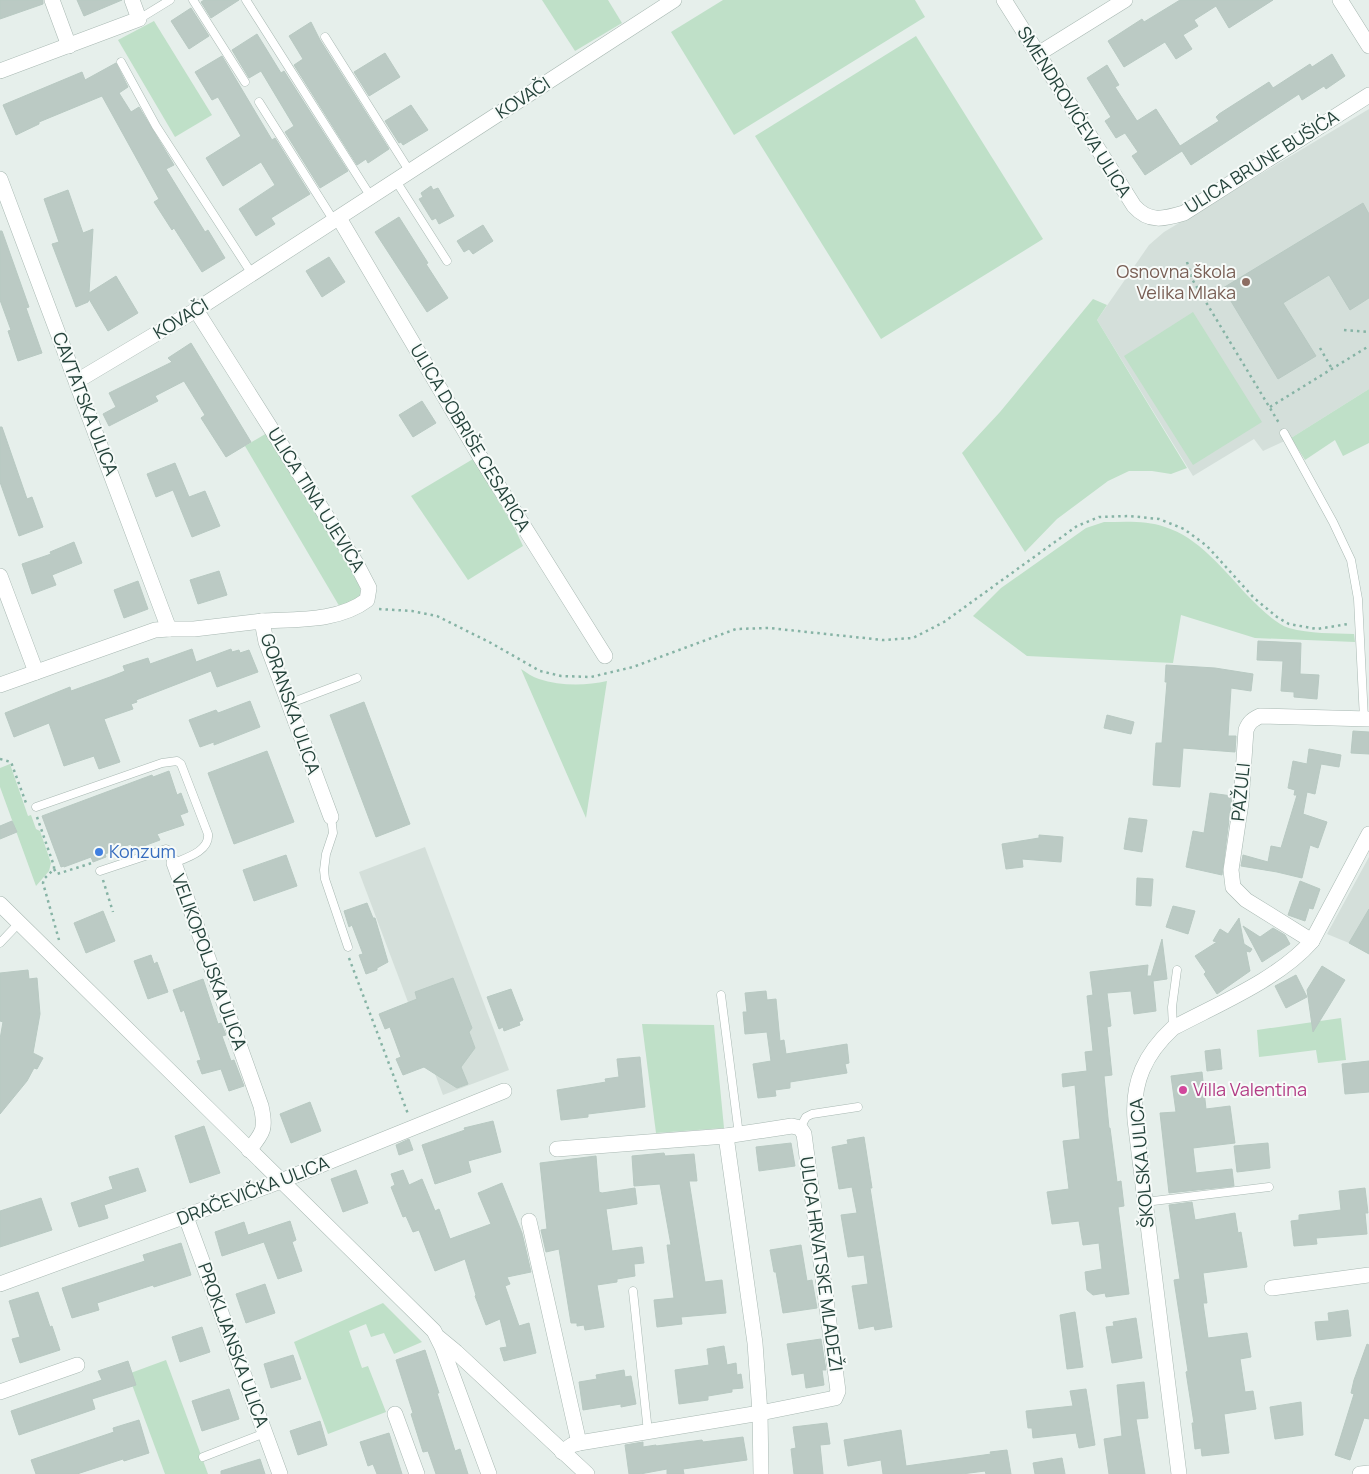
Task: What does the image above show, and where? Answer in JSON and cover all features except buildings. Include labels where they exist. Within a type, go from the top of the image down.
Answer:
[{"type":"street","points":[[52,0],[69,46]]},
{"type":"street","points":[[0,71],[139,19],[132,0]]},
{"type":"street","name":"KOVAČI","points":[[77,381],[196,310],[674,0]]},
{"type":"street","name":"SMENDROVIĆEVA ULICA","points":[[1004,0],[1134,206],[1141,214],[1150,217]]},
{"type":"street","points":[[1038,54],[1125,0]]},
{"type":"street","points":[[1340,0],[1369,46]]},
{"type":"street","name":"ULICA BRUNE BUŠIĆA","points":[[1150,217],[1171,217],[1184,212],[1369,95]]},
{"type":"street","name":"CAVTATSKA ULICA","points":[[0,179],[169,629]]},
{"type":"street","name":"ULICA DOBRIŠE CESARIĆA","points":[[336,219],[479,455],[605,656]]},
{"type":"street","name":"ULICA TINA UJEVIĆA","points":[[196,310],[356,562],[369,588],[367,600],[356,608]]},
{"type":"street","points":[[0,576],[36,672]]},
{"type":"street","points":[[262,622],[330,616],[356,608]]},
{"type":"street","name":"GORANSKA ULICA","points":[[0,685],[155,630],[194,629],[262,622],[266,642],[331,817]]},
{"type":"street","name":"PAŽULI","points":[[1312,941],[1259,909],[1233,887],[1231,870],[1241,804],[1246,730],[1249,723],[1260,716],[1366,719]]},
{"type":"street","name":"ŠKOLSKA ULICA","points":[[1179,1474],[1135,1120],[1135,1092],[1143,1067],[1151,1053],[1173,1028],[1274,973],[1300,955],[1312,941],[1369,834]]},
{"type":"street","name":"VELIKOPOLJSKA ULICA","points":[[174,863],[260,1106],[264,1123],[262,1136],[250,1150]]},
{"type":"street","points":[[0,904],[409,1305],[438,1337],[586,1474]]},
{"type":"street","name":"DRAČEVIČKA ULICA","points":[[0,1284],[281,1181],[504,1091]]},
{"type":"street","points":[[557,1149],[733,1136],[792,1126],[800,1128]]},
{"type":"street","name":"ULICA HRVATSKE MLADEŽI","points":[[562,1452],[572,1445],[579,1443],[760,1413],[835,1398],[838,1391],[804,1134],[800,1128]]},
{"type":"street","points":[[733,1136],[755,1343],[760,1413],[761,1474]]},
{"type":"street","name":"PROKLJANSKA ULICA","points":[[186,1217],[280,1474]]},
{"type":"street","points":[[529,1221],[579,1443]]},
{"type":"street","points":[[1272,1288],[1369,1274]]},
{"type":"street","points":[[438,1337],[489,1474]]},
{"type":"street","points":[[0,1392],[77,1365]]},
{"type":"street","points":[[395,1414],[417,1474]]},
{"type":"street","points":[[1360,1474],[1369,1473]]},
{"type":"lane","points":[[139,19],[170,0]]},
{"type":"lane","points":[[193,0],[245,82]]},
{"type":"lane","points":[[246,0],[371,197]]},
{"type":"lane","points":[[324,37],[410,172]]},
{"type":"lane","points":[[120,62],[156,126],[252,274]]},
{"type":"lane","points":[[259,102],[336,219]]},
{"type":"lane","points":[[396,181],[448,261]]},
{"type":"lane","points":[[1284,433],[1333,522],[1351,560],[1356,578],[1366,719]]},
{"type":"lane","points":[[288,704],[357,678]]},
{"type":"lane","name":"VELIKOPOLJSKA ULICA","points":[[33,810],[162,763],[176,761],[184,768],[208,838],[199,851],[174,863]]},
{"type":"lane","points":[[331,817],[333,833],[326,854],[324,870],[348,947]]},
{"type":"lane","points":[[100,871],[166,849],[174,863]]},
{"type":"lane","points":[[0,942],[19,923]]},
{"type":"lane","points":[[1173,1028],[1172,1007],[1177,970]]},
{"type":"lane","points":[[721,995],[733,1136]]},
{"type":"lane","points":[[800,1128],[806,1117],[812,1114],[858,1107]]},
{"type":"lane","points":[[1145,1202],[1269,1187]]},
{"type":"lane","points":[[633,1291],[648,1432]]},
{"type":"lane","points":[[203,1457],[266,1433]]},
{"type":"path","points":[[1186,262],[1192,278],[1284,433]]},
{"type":"path","points":[[1344,330],[1369,332]]},
{"type":"path","points":[[1270,407],[1369,346]]},
{"type":"path","points":[[1320,348],[1332,369]]},
{"type":"path","points":[[356,608],[412,611],[437,616],[540,671],[561,676],[591,677],[633,667],[736,629],[769,628],[883,640],[913,638],[944,622],[1077,526],[1099,517],[1129,516],[1159,519],[1184,529],[1207,546],[1254,598],[1277,617],[1289,624],[1316,629],[1359,623]]},
{"type":"path","points":[[0,759],[11,762],[33,810],[54,866],[54,869],[44,879],[44,883],[59,937],[56,946]]},
{"type":"path","points":[[348,947],[348,957],[413,1129]]},
{"type":"shaded area","name":"Osnovna škola Velika Mlaka","points":[[1369,109],[1369,389],[1291,438],[1263,451],[1254,439],[1193,476],[1097,320],[1149,245],[1164,232]]},
{"type":"shaded area","points":[[425,847],[509,1070],[443,1095],[359,872]]},
{"type":"shaded area","points":[[1369,857],[1369,954],[1327,934]]},
{"type":"green space","points":[[542,0],[608,0],[622,23],[575,51]]},
{"type":"green space","points":[[723,0],[915,0],[925,17],[734,135],[671,32]]},
{"type":"green space","points":[[154,21],[212,115],[175,137],[118,40]]},
{"type":"green space","points":[[916,36],[1043,239],[881,339],[755,136]]},
{"type":"green space","points":[[1093,299],[1107,305],[1097,320],[1187,468],[1171,474],[1152,471],[1129,471],[1108,481],[1057,519],[1025,552],[962,453],[1000,412]]},
{"type":"green space","points":[[1193,312],[1262,422],[1193,465],[1124,356]]},
{"type":"green space","points":[[1369,389],[1369,443],[1343,456],[1335,440],[1305,460],[1291,438]]},
{"type":"green space","points":[[267,433],[358,579],[361,593],[357,603],[341,609],[245,446]]},
{"type":"green space","points":[[473,459],[514,527],[523,546],[468,580],[411,496]]},
{"type":"green space","points":[[1104,522],[1150,523],[1177,532],[1210,555],[1266,614],[1283,626],[1322,633],[1354,634],[1355,642],[1255,638],[1181,615],[1173,663],[1027,656],[973,616],[1001,588],[1086,528]]},
{"type":"green space","points":[[521,669],[536,678],[556,683],[590,684],[607,681],[586,818]]},
{"type":"green space","points":[[10,764],[28,816],[31,815],[36,829],[40,831],[51,863],[49,871],[36,886],[0,787],[0,768]]},
{"type":"green space","points":[[1341,1018],[1346,1060],[1318,1063],[1316,1050],[1259,1057],[1257,1030]]},
{"type":"green space","points":[[642,1024],[714,1025],[724,1128],[656,1133]]},
{"type":"green space","points":[[383,1303],[422,1342],[394,1354],[384,1333],[371,1337],[366,1324],[349,1331],[362,1368],[368,1366],[386,1412],[328,1434],[294,1342]]},
{"type":"green space","points":[[166,1360],[208,1474],[165,1474],[128,1374]]},
{"type":"place","name":"Osnovna škola Velika Mlaka","points":[[1246,282]]},
{"type":"place","name":"Konzum","points":[[99,852]]},
{"type":"place","name":"Villa Valentina","points":[[1183,1090]]}]
